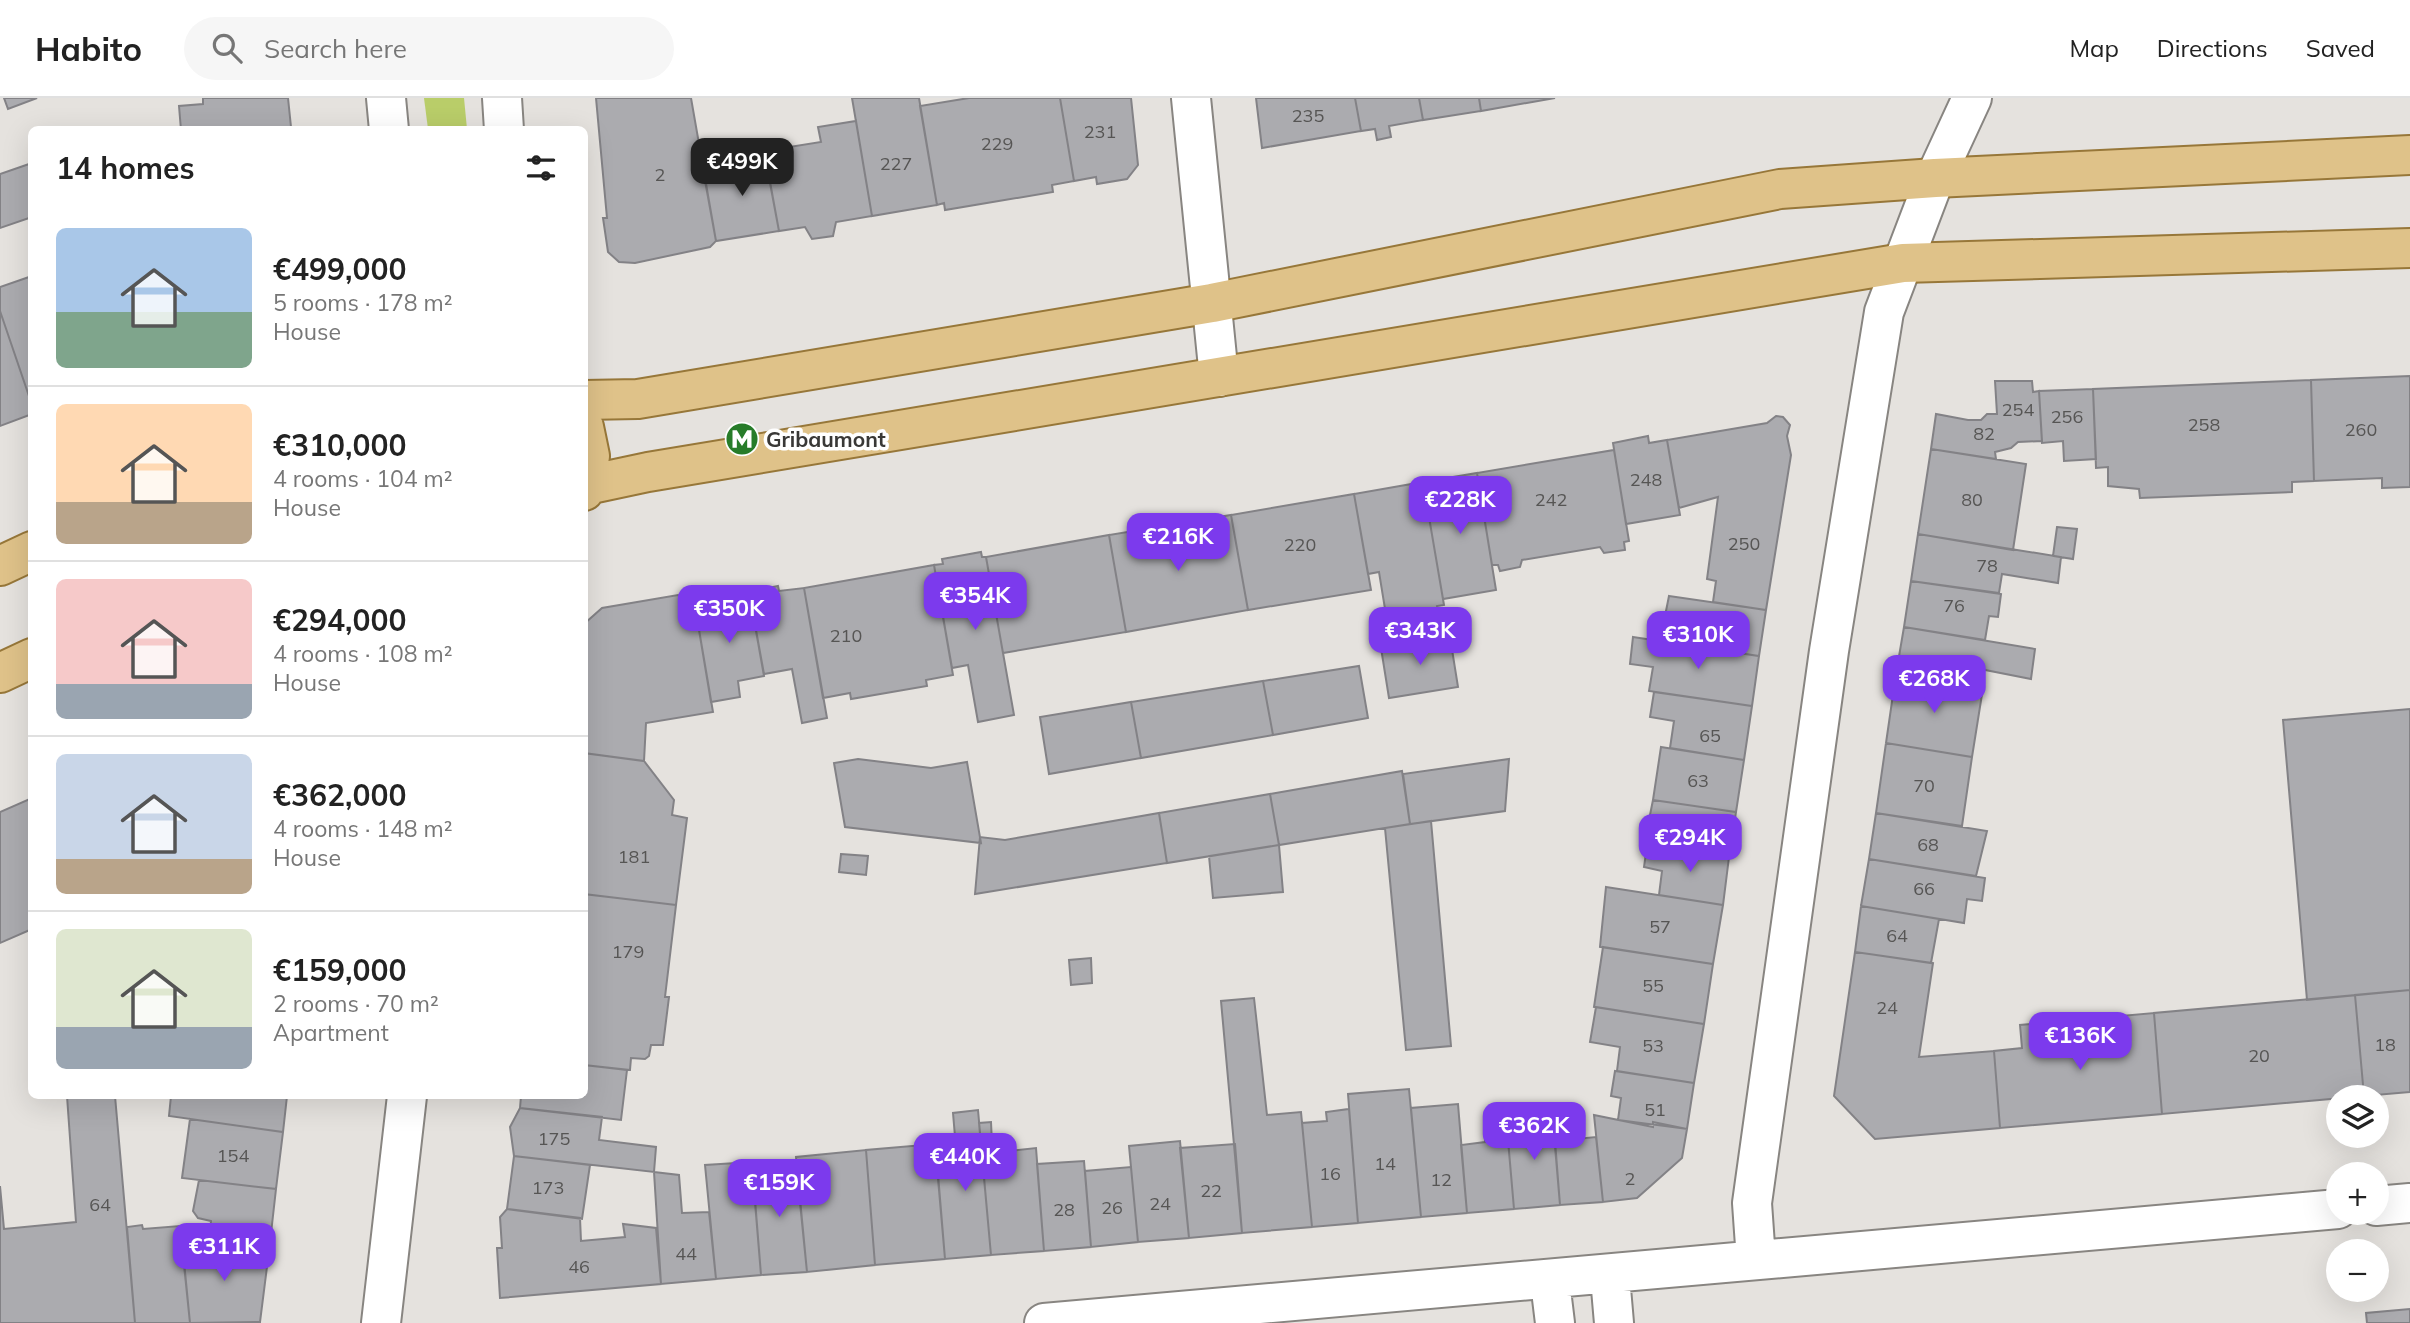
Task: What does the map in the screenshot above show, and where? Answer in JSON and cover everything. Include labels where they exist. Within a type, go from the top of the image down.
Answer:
[{"type":"main road","points":[[588,400],[638,399],[1212,303],[1780,189],[1935,178],[2410,155]]},
{"type":"main road","points":[[588,487],[648,472],[1903,263],[2410,248]]},
{"type":"main road","points":[[588,446],[588,472]]},
{"type":"main road","points":[[0,566],[28,553]]},
{"type":"main road","points":[[0,673],[28,660]]},
{"type":"street","points":[[386,98],[389,126]]},
{"type":"street","points":[[502,98],[505,126]]},
{"type":"street","points":[[1191,98],[1219,377]]},
{"type":"street","points":[[1756,1260],[1752,1203],[1829,651],[1884,312],[1935,178],[1972,98]]},
{"type":"street","points":[[381,1323],[407,1099]]},
{"type":"street","points":[[2389,1205],[2410,1203]]},
{"type":"street","points":[[1044,1323],[1610,1277],[1756,1260],[2326,1210]]},
{"type":"street","points":[[1610,1277],[1614,1323]]},
{"type":"street","points":[[1550,1282],[1555,1323]]},
{"type":"green space","points":[[424,98],[464,98],[467,126],[428,126]]},
{"type":"building","points":[[4,98],[37,98],[8,109]]},
{"type":"building","points":[[203,98],[288,98],[291,126],[181,126],[179,106],[203,104]]},
{"type":"building","points":[[596,98],[691,98],[716,241],[710,247],[635,263],[619,262],[608,252],[603,218],[607,218]]},
{"type":"building","points":[[852,98],[919,98],[937,205],[872,216]]},
{"type":"building","points":[[969,98],[1060,98],[1074,181],[1052,185],[1053,192],[945,210],[944,203],[937,205],[920,106]]},
{"type":"building","points":[[1060,98],[1131,98],[1138,165],[1127,179],[1097,184],[1096,177],[1074,181]]},
{"type":"building","points":[[1256,98],[1355,98],[1361,131],[1262,148]]},
{"type":"building","points":[[1355,98],[1419,98],[1423,120],[1389,126],[1391,137],[1377,140],[1375,129],[1361,131]]},
{"type":"building","points":[[1419,98],[1479,98],[1481,111],[1423,120]]},
{"type":"building","points":[[1479,98],[1555,98],[1481,111]]},
{"type":"building","points":[[856,121],[872,216],[836,222],[833,236],[812,239],[805,227],[779,231],[764,151],[821,142],[818,127]]},
{"type":"building","points":[[764,149],[779,231],[716,241],[704,175],[732,171],[729,155]]},
{"type":"building","points":[[28,164],[28,218],[0,228],[0,174]]},
{"type":"building","points":[[28,277],[28,393],[0,311],[0,287]]},
{"type":"building","points":[[0,311],[28,393],[28,416],[0,426]]},
{"type":"building","points":[[2410,376],[2410,487],[2382,488],[2382,478],[2314,481],[2311,380]]},
{"type":"building","points":[[2311,380],[2314,481],[2292,482],[2292,492],[2140,498],[2139,489],[2108,486],[2108,467],[2096,468],[2093,389]]},
{"type":"building","points":[[1995,381],[2032,381],[2033,392],[2039,391],[2042,441],[2018,442],[2011,448],[1995,452],[1996,459],[1931,449],[1936,414],[1981,420],[1987,414],[1997,414]]},
{"type":"building","points":[[2093,389],[2096,459],[2064,461],[2063,441],[2042,443],[2039,391]]},
{"type":"building","points":[[1776,416],[1783,417],[1790,425],[1787,436],[1791,455],[1766,610],[1713,602],[1716,581],[1707,579],[1718,497],[1679,508],[1667,440],[1767,423]]},
{"type":"building","points":[[1648,436],[1649,443],[1667,440],[1680,515],[1626,524],[1613,443]]},
{"type":"building","points":[[1931,449],[2026,464],[2013,550],[1918,534]]},
{"type":"building","points":[[1614,450],[1629,541],[1624,542],[1625,550],[1604,553],[1600,547],[1522,560],[1520,567],[1500,571],[1498,565],[1492,565],[1477,473]]},
{"type":"building","points":[[1477,473],[1496,590],[1443,599],[1423,482]]},
{"type":"building","points":[[1423,482],[1444,605],[1437,606],[1438,614],[1391,622],[1390,614],[1386,615],[1379,572],[1368,574],[1354,494]]},
{"type":"building","points":[[1354,494],[1371,590],[1248,610],[1231,515]]},
{"type":"building","points":[[1231,515],[1248,610],[1126,632],[1109,535]]},
{"type":"building","points":[[2057,527],[2077,529],[2073,559],[2053,556]]},
{"type":"building","points":[[1918,534],[2061,557],[2058,583],[2002,574],[1999,593],[1911,581]]},
{"type":"building","points":[[1109,535],[1126,632],[1003,653],[986,557]]},
{"type":"building","points":[[981,552],[982,557],[986,557],[1014,715],[978,722],[968,665],[952,668],[934,565],[943,564],[942,559]]},
{"type":"building","points":[[934,565],[953,675],[926,680],[927,686],[851,699],[850,693],[823,698],[804,588]]},
{"type":"building","points":[[1911,581],[2001,594],[1998,617],[1989,616],[1985,640],[1904,627]]},
{"type":"building","points":[[778,586],[779,591],[804,588],[827,718],[802,723],[792,669],[764,674],[750,597],[755,596],[754,591]]},
{"type":"building","points":[[745,592],[746,597],[750,597],[764,676],[738,681],[740,697],[711,702],[695,606],[722,602],[721,597]]},
{"type":"building","points":[[678,595],[695,606],[713,712],[646,723],[644,761],[588,754],[588,620],[602,608]]},
{"type":"building","points":[[1669,596],[1766,610],[1759,656],[1660,641]]},
{"type":"building","points":[[1904,627],[2035,649],[2031,679],[1975,668],[1972,686],[1896,674]]},
{"type":"building","points":[[1450,637],[1458,687],[1389,698],[1381,648]]},
{"type":"building","points":[[1633,637],[1759,656],[1752,706],[1649,691],[1653,667],[1630,664]]},
{"type":"building","points":[[1359,666],[1368,718],[1273,735],[1263,681]]},
{"type":"building","points":[[1896,674],[1983,688],[1972,757],[1886,743]]},
{"type":"building","points":[[1263,681],[1273,735],[1141,758],[1131,702]]},
{"type":"building","points":[[1654,692],[1752,706],[1744,760],[1670,748],[1674,721],[1650,717]]},
{"type":"building","points":[[1131,702],[1141,758],[1049,774],[1040,717]]},
{"type":"building","points":[[2410,709],[2410,990],[2307,1000],[2283,720]]},
{"type":"building","points":[[1886,743],[1972,757],[1962,826],[1876,813]]},
{"type":"building","points":[[1661,747],[1744,760],[1736,812],[1653,800]]},
{"type":"building","points":[[588,754],[644,761],[674,800],[672,815],[687,818],[676,905],[588,894]]},
{"type":"building","points":[[858,759],[931,768],[967,762],[981,843],[845,827],[834,763]]},
{"type":"building","points":[[1509,759],[1505,811],[1410,824],[1403,774]]},
{"type":"building","points":[[1402,771],[1410,824],[1279,845],[1270,794]]},
{"type":"building","points":[[1270,794],[1279,845],[1167,863],[1159,813]]},
{"type":"building","points":[[28,800],[28,931],[0,943],[0,812]]},
{"type":"building","points":[[1653,800],[1736,812],[1729,857],[1660,848],[1664,828],[1648,825]]},
{"type":"building","points":[[1159,813],[1167,863],[975,894],[980,837],[1005,840]]},
{"type":"building","points":[[1876,813],[1987,831],[1976,876],[1869,859]]},
{"type":"building","points":[[1431,821],[1451,1046],[1406,1050],[1385,828]]},
{"type":"building","points":[[1279,845],[1283,892],[1213,898],[1209,856]]},
{"type":"building","points":[[1647,846],[1729,857],[1723,905],[1659,895],[1662,871],[1644,867]]},
{"type":"building","points":[[841,854],[868,856],[866,875],[839,872]]},
{"type":"building","points":[[1869,859],[1985,878],[1982,901],[1967,899],[1964,923],[1861,906]]},
{"type":"building","points":[[1606,887],[1723,905],[1713,964],[1600,947]]},
{"type":"building","points":[[588,894],[676,905],[665,997],[669,997],[663,1045],[651,1045],[649,1056],[645,1059],[631,1058],[630,1070],[588,1065]]},
{"type":"building","points":[[1861,906],[1939,919],[1931,963],[1855,952]]},
{"type":"building","points":[[1603,947],[1713,964],[1704,1024],[1594,1007]]},
{"type":"building","points":[[1855,952],[1933,963],[1919,1057],[1994,1051],[2000,1128],[1875,1139],[1834,1096]]},
{"type":"building","points":[[1091,958],[1092,983],[1071,985],[1069,960]]},
{"type":"building","points":[[2410,990],[2410,1092],[2389,1094],[2389,1085],[2363,1085],[2355,995]]},
{"type":"building","points":[[2355,995],[2363,1085],[2326,1085],[2326,1099],[2162,1114],[2154,1013]]},
{"type":"building","points":[[1254,998],[1267,1115],[1301,1112],[1312,1227],[1242,1233],[1221,1001]]},
{"type":"building","points":[[1596,1007],[1704,1024],[1694,1083],[1617,1071],[1620,1047],[1590,1042]]},
{"type":"building","points":[[2154,1013],[2162,1114],[2000,1128],[1994,1051],[2022,1048],[2020,1025]]},
{"type":"building","points":[[588,1065],[627,1070],[621,1120],[520,1108],[521,1099],[588,1099]]},
{"type":"building","points":[[1615,1071],[1694,1083],[1687,1129],[1618,1120],[1621,1098],[1611,1096]]},
{"type":"building","points":[[1409,1089],[1421,1217],[1358,1223],[1348,1094]]},
{"type":"building","points":[[67,1099],[115,1099],[135,1323],[0,1323],[0,1186],[4,1229],[76,1222]]},
{"type":"building","points":[[171,1099],[287,1099],[283,1132],[169,1116]]},
{"type":"building","points":[[1458,1104],[1467,1213],[1421,1217],[1411,1108]]},
{"type":"building","points":[[520,1108],[602,1117],[599,1140],[656,1147],[654,1172],[514,1156],[510,1127]]},
{"type":"building","points":[[1349,1109],[1358,1223],[1312,1227],[1302,1123],[1327,1121],[1326,1112]]},
{"type":"building","points":[[978,1110],[991,1255],[945,1259],[937,1162],[957,1160],[953,1113]]},
{"type":"building","points":[[1552,1111],[1560,1205],[1514,1209],[1507,1128],[1521,1127],[1521,1117]]},
{"type":"building","points":[[1594,1115],[1653,1127],[1653,1122],[1687,1129],[1682,1158],[1637,1198],[1603,1202]]},
{"type":"building","points":[[190,1119],[283,1132],[276,1189],[182,1178]]},
{"type":"building","points":[[991,1122],[992,1144],[1007,1143],[1008,1151],[1036,1148],[1044,1251],[991,1255],[979,1123]]},
{"type":"building","points":[[1507,1129],[1514,1209],[1467,1213],[1461,1145],[1485,1142],[1485,1132]]},
{"type":"building","points":[[1596,1137],[1603,1202],[1560,1205],[1555,1141]]},
{"type":"building","points":[[1180,1141],[1189,1238],[1138,1242],[1129,1146]]},
{"type":"building","points":[[935,1144],[945,1259],[875,1265],[866,1150]]},
{"type":"building","points":[[1235,1144],[1242,1233],[1189,1238],[1180,1148]]},
{"type":"building","points":[[866,1150],[875,1265],[807,1272],[796,1157]]},
{"type":"building","points":[[514,1156],[590,1165],[582,1219],[507,1209]]},
{"type":"building","points":[[1084,1161],[1091,1247],[1044,1251],[1037,1164]]},
{"type":"building","points":[[752,1162],[761,1275],[716,1279],[705,1165]]},
{"type":"building","points":[[796,1163],[807,1272],[761,1275],[752,1166]]},
{"type":"building","points":[[1131,1167],[1138,1242],[1091,1247],[1085,1171]]},
{"type":"building","points":[[654,1172],[679,1175],[682,1213],[709,1212],[716,1279],[661,1284]]},
{"type":"building","points":[[199,1180],[276,1189],[269,1251],[209,1242],[211,1221],[198,1218],[193,1211]]},
{"type":"building","points":[[507,1209],[580,1218],[581,1241],[625,1237],[623,1224],[656,1228],[661,1284],[500,1298],[497,1248],[502,1248],[500,1217]]},
{"type":"building","points":[[142,1225],[143,1229],[180,1226],[190,1323],[135,1323],[127,1227]]},
{"type":"building","points":[[182,1241],[269,1251],[260,1322],[190,1323]]},
{"type":"building","points":[[2410,1309],[2410,1323],[2367,1323],[2366,1313]]},
{"type":"place","name":"Gribaumont","points":[[742,439]]}]
